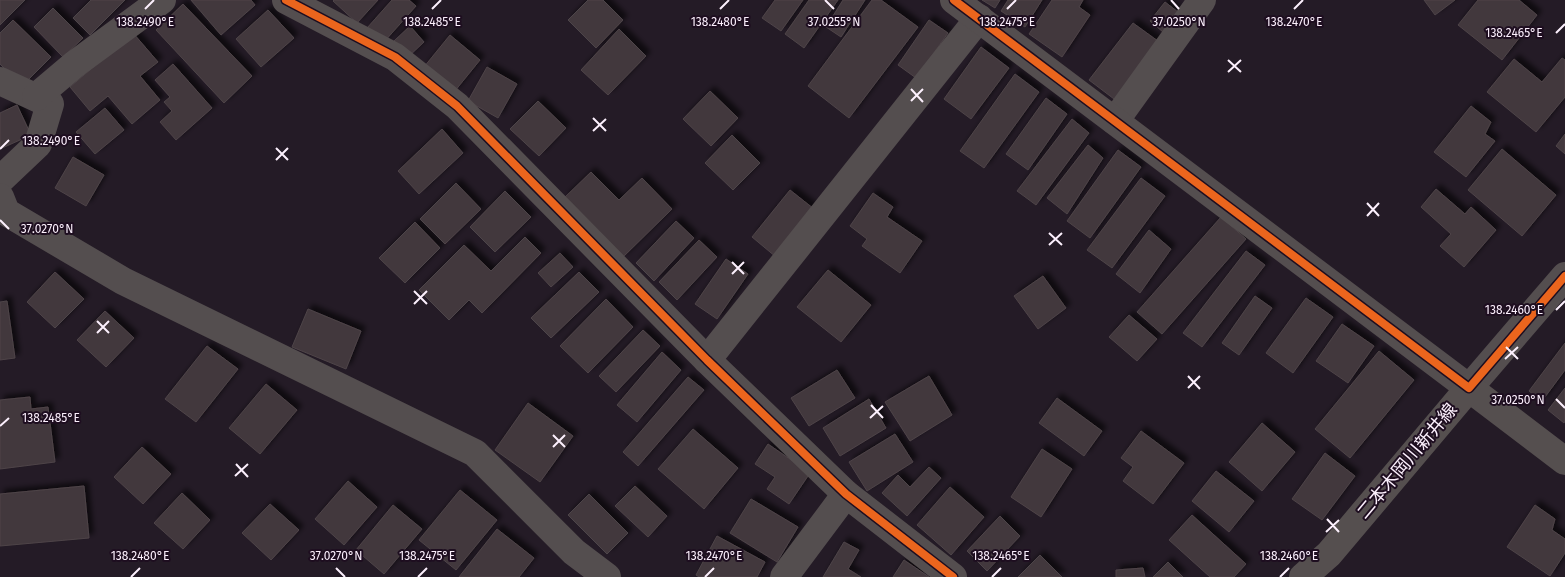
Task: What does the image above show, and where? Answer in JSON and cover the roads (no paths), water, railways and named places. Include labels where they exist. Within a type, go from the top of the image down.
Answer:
[{"type":"main road","name":"二本木岡川新井線","points":[[1303,577],[1329,554],[1468,388],[1565,461]]},
{"type":"street","points":[[36,97],[74,64],[162,0]]},
{"type":"street","points":[[286,0],[395,57],[457,106],[707,360],[846,494],[952,577]]},
{"type":"street","points":[[954,0],[1468,388],[1565,276]]},
{"type":"street","points":[[1115,121],[1202,0]]},
{"type":"street","points":[[707,360],[979,18]]},
{"type":"street","points":[[0,81],[50,104],[38,144],[0,180]]},
{"type":"street","points":[[0,197],[6,212],[123,281],[475,453],[574,552],[607,577]]},
{"type":"street","points":[[784,577],[846,494]]}]
